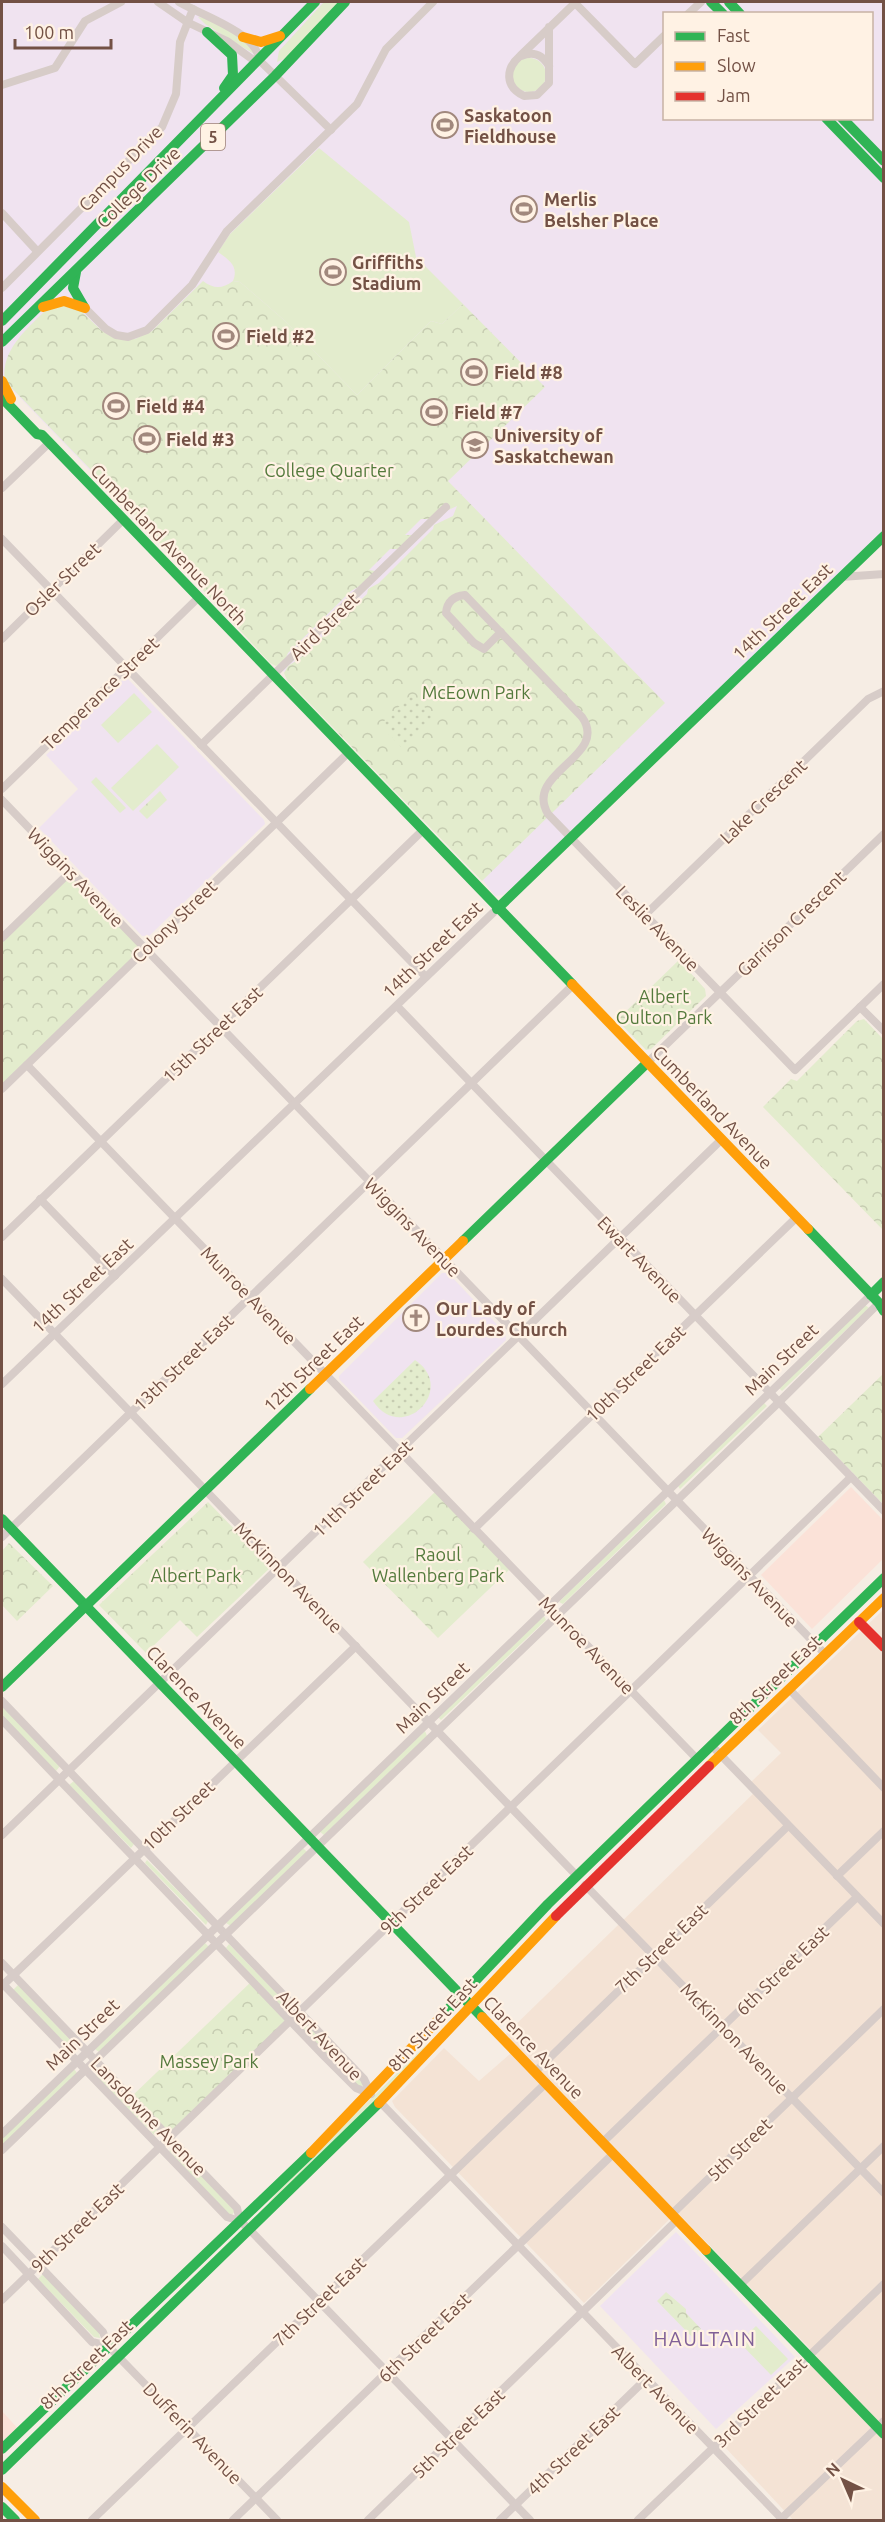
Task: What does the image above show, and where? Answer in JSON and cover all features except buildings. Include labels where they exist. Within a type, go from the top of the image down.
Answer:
[{"type":"main road","name":"College Drive","points":[[2,321],[315,2]]},
{"type":"main road","name":"College Drive","points":[[3,341],[275,75],[345,2]]},
{"type":"main road","points":[[202,118],[213,99],[229,82],[234,71],[231,52],[207,32]]},
{"type":"main road","points":[[243,37],[265,42],[284,35]]},
{"type":"main road","points":[[828,120],[884,178]]},
{"type":"main road","points":[[844,120],[884,161]]},
{"type":"main road","points":[[76,269],[73,288],[85,308]]},
{"type":"main road","points":[[36,309],[61,300],[73,302],[85,308]]},
{"type":"main road","points":[[2,351],[3,341]]},
{"type":"main road","points":[[2,381],[6,398]]},
{"type":"main road","name":"Cumberland Avenue North","points":[[2,390],[6,398],[41,430],[45,439],[348,753]]},
{"type":"main road","name":"14th Street East","points":[[497,909],[883,538]]},
{"type":"main road","name":"Cumberland Avenue","points":[[348,753],[882,1304]]},
{"type":"main road","name":"12th Street East","points":[[2,1687],[647,1063]]},
{"type":"main road","name":"Main Street","points":[[871,1294],[884,1282]]},
{"type":"main road","name":"Clarence Avenue","points":[[2,1519],[674,2217],[881,2427]]},
{"type":"main road","name":"8th Street East","points":[[2,2449],[371,2094],[577,1876],[884,1578]]},
{"type":"main road","name":"8th Street East","points":[[2,2470],[380,2102],[585,1885],[884,1598]]},
{"type":"main road","points":[[859,1622],[884,1647]]},
{"type":"main road","points":[[2,2487],[35,2520]]},
{"type":"main road","points":[[2,2507],[15,2520]]},
{"type":"street","points":[[2,85],[55,68],[85,21],[121,2]]},
{"type":"street","points":[[158,2],[187,22],[227,41],[252,59],[259,60],[331,130]]},
{"type":"street","points":[[179,2],[223,23],[243,37],[258,52],[259,60]]},
{"type":"street","points":[[85,308],[106,329],[116,335],[128,337],[147,330],[198,278],[227,231],[360,100],[389,44],[433,2]]},
{"type":"street","points":[[549,27],[549,82],[540,93],[531,97],[521,95],[513,88],[508,78],[510,66],[520,56],[549,27],[574,2],[635,64],[663,37]]},
{"type":"street","name":"Campus Drive","points":[[2,288],[147,145],[162,127],[176,94],[180,42],[193,9]]},
{"type":"street","points":[[520,56],[531,53],[540,55],[550,69]]},
{"type":"street","points":[[2,213],[37,251]]},
{"type":"street","points":[[2,488],[45,439]]},
{"type":"street","name":"Aird Street","points":[[201,745],[446,507]]},
{"type":"street","name":"Osler Street","points":[[2,639],[123,520]]},
{"type":"street","points":[[2,539],[426,977]]},
{"type":"street","points":[[841,577],[884,574]]},
{"type":"street","name":"Leslie Avenue","points":[[501,633],[484,649],[446,613],[447,605],[455,597],[465,595],[582,717],[588,733],[584,746],[550,779],[544,793],[546,810],[645,915],[795,1070],[860,1007]]},
{"type":"street","name":"Temperance Street","points":[[2,789],[199,597]]},
{"type":"street","name":"Lake Crescent","points":[[645,915],[868,699],[884,691]]},
{"type":"street","name":"Colony Street","points":[[2,1089],[348,753]]},
{"type":"street","name":"Wiggins Avenue","points":[[2,800],[825,1654]]},
{"type":"street","name":"15th Street East","points":[[2,1237],[422,831]]},
{"type":"street","name":"Garrison Crescent","points":[[647,1063],[884,834]]},
{"type":"street","points":[[2,938],[70,872]]},
{"type":"street","name":"14th Street East","points":[[2,1383],[497,909]]},
{"type":"street","points":[[884,984],[860,1007],[884,1031]]},
{"type":"street","name":"13th Street East","points":[[2,1537],[572,986]]},
{"type":"street","name":"Ewart Avenue","points":[[397,1006],[884,1511]]},
{"type":"street","name":"Munroe Avenue","points":[[27,1065],[697,1759]]},
{"type":"street","name":"11th Street East","points":[[2,1835],[721,1140]]},
{"type":"street","points":[[40,1199],[115,1276]]},
{"type":"street","name":"10th Street East","points":[[474,1528],[796,1217]]},
{"type":"street","name":"McKinnon Avenue","points":[[2,1279],[577,1876]]},
{"type":"street","name":"Main Street","points":[[2,2150],[225,1934],[429,1722],[871,1294]]},
{"type":"street","name":"Main Street","points":[[2,2134],[217,1926],[437,1730],[882,1304]]},
{"type":"street","name":"9th Street East","points":[[2,2300],[851,1477]]},
{"type":"street","name":"10th Street","points":[[2,1985],[356,1646]]},
{"type":"street","points":[[789,1689],[884,1788]]},
{"type":"street","name":"Albert Avenue","points":[[2,1701],[364,2079],[371,2094]]},
{"type":"street","name":"Albert Avenue","points":[[2,1720],[356,2088],[371,2094]]},
{"type":"street","points":[[711,1745],[884,1924]]},
{"type":"street","name":"7th Street East","points":[[535,2072],[789,1826]]},
{"type":"street","points":[[837,1876],[884,1831]]},
{"type":"street","name":"McKinnon Avenue","points":[[585,1885],[884,2193]]},
{"type":"street","name":"6th Street East","points":[[603,2142],[857,1897]]},
{"type":"street","name":"Lansdowne Avenue","points":[[2,1964],[237,2208],[240,2221]]},
{"type":"street","name":"Lansdowne Avenue","points":[[2,1985],[226,2217],[240,2221],[250,2230],[530,2520]]},
{"type":"street","name":"5th Street","points":[[548,2346],[583,2313],[792,2097],[884,2009]]},
{"type":"street","name":"7th Street East","points":[[92,2520],[546,2083]]},
{"type":"street","name":"Albert Avenue","points":[[380,2102],[781,2520]]},
{"type":"street","points":[[740,2285],[884,2146]]},
{"type":"street","name":"6th Street East","points":[[234,2520],[614,2154]]},
{"type":"street","name":"Dufferin Avenue","points":[[2,2227],[103,2332],[108,2346],[118,2357],[277,2520]]},
{"type":"street","name":"Dufferin Avenue","points":[[2,2246],[92,2342],[108,2346]]},
{"type":"street","name":"3rd Street East","points":[[638,2520],[884,2284]]},
{"type":"street","name":"5th Street East","points":[[368,2520],[548,2346]]},
{"type":"street","name":"4th Street East","points":[[500,2520],[646,2379]]},
{"type":"street","points":[[781,2520],[881,2427]]},
{"type":"shaded area","name":"University of Saskatchewan","points":[[2,2],[883,2],[883,536],[565,843],[503,895],[495,896],[475,870],[2,379]]},
{"type":"shaded area","points":[[124,679],[128,679],[264,820],[265,824],[149,936],[142,936],[39,828],[78,789],[46,755]]},
{"type":"shaded area","points":[[442,1273],[448,1273],[505,1333],[506,1340],[402,1438],[396,1438],[339,1379],[339,1376]]},
{"type":"shaded area","points":[[851,1487],[883,1520],[883,1559],[812,1629],[761,1575]]},
{"type":"shaded area","points":[[883,1610],[883,2520],[793,2520],[724,2446],[726,2441],[817,2356],[677,2212],[584,2303],[395,2107],[392,2101],[444,2048],[479,2081],[517,2048],[505,2035],[757,1790],[750,1783],[781,1753],[758,1730]]},
{"type":"shaded area","points":[[676,2232],[795,2357],[716,2429],[600,2306]]},
{"type":"shaded area","points":[[2,2411],[20,2431],[2,2449]]},
{"type":"green space","points":[[324,2],[339,2],[286,58],[277,62],[279,51]]},
{"type":"green space","points":[[198,17],[213,21],[238,35],[254,54],[205,24]]},
{"type":"green space","points":[[529,58],[541,63],[546,75],[541,87],[529,92],[517,87],[512,75],[517,63]]},
{"type":"green space","name":"Griffiths Stadium","points":[[319,148],[409,222],[416,257],[463,304],[442,324],[431,321],[357,395],[284,320],[240,282],[233,281],[234,267],[218,252],[230,234]]},
{"type":"green space","points":[[203,281],[218,287],[233,281],[240,282],[284,320],[357,395],[431,321],[442,324],[463,304],[545,387],[448,481],[665,703],[482,881],[287,680],[284,673],[288,666],[299,659],[367,594],[368,589],[379,583],[433,529],[434,525],[453,516],[457,506],[429,519],[421,519],[405,535],[412,535],[399,549],[390,549],[369,570],[375,571],[360,586],[351,591],[288,653],[285,660],[276,666],[270,663],[121,501],[5,381],[7,359],[11,350],[24,332],[48,308],[56,304],[81,311],[101,330],[114,338],[135,339],[152,331]]},
{"type":"green space","points":[[134,693],[152,712],[118,743],[101,725]]},
{"type":"green space","points":[[412,694],[435,718],[402,748],[380,725]]},
{"type":"green space","points":[[157,744],[179,767],[133,811],[111,788]]},
{"type":"green space","points":[[96,777],[126,808],[120,813],[91,782]]},
{"type":"green space","points":[[160,791],[167,800],[147,819],[139,811]]},
{"type":"green space","points":[[70,872],[145,949],[2,1087],[2,939]]},
{"type":"green space","name":"Albert Oulton Park","points":[[679,960],[705,989],[706,996],[651,1049],[646,1050],[617,1020]]},
{"type":"green space","points":[[864,1019],[883,1039],[883,1230],[763,1107],[791,1079],[797,1081],[857,1021]]},
{"type":"green space","points":[[865,1305],[869,1308],[782,1391],[779,1388]]},
{"type":"green space","points":[[415,1360],[427,1372],[431,1385],[428,1397],[421,1408],[410,1415],[398,1417],[385,1413],[373,1401]]},
{"type":"green space","points":[[883,1374],[883,1504],[818,1437]]},
{"type":"green space","points":[[764,1403],[767,1406],[680,1489],[678,1486]]},
{"type":"green space","name":"Raoul Wallenberg Park","points":[[437,1490],[511,1568],[438,1638],[363,1562]]},
{"type":"green space","points":[[664,1500],[666,1504],[563,1604],[559,1602]]},
{"type":"green space","name":"Albert Park","points":[[208,1502],[271,1567],[197,1637],[180,1620],[146,1653],[99,1605]]},
{"type":"green space","points":[[9,1543],[53,1586],[17,1621],[2,1605],[2,1551]]},
{"type":"green space","points":[[544,1616],[546,1620],[441,1720],[438,1717]]},
{"type":"green space","points":[[2,1706],[60,1766],[56,1771],[2,1716]]},
{"type":"green space","points":[[425,1731],[427,1736],[324,1835],[319,1831]]},
{"type":"green space","points":[[74,1781],[134,1844],[131,1848],[69,1785]]},
{"type":"green space","points":[[303,1848],[308,1853],[231,1926],[226,1923]]},
{"type":"green space","points":[[147,1860],[208,1921],[206,1925],[145,1863]]},
{"type":"green space","points":[[205,1943],[209,1947],[99,2052],[95,2049]]},
{"type":"green space","points":[[229,1944],[290,2007],[290,2010],[285,2010],[226,1948]]},
{"type":"green space","name":"Massey Park","points":[[253,1980],[290,2020],[169,2138],[131,2097]]},
{"type":"green space","points":[[18,1985],[77,2047],[74,2052],[13,1990]]},
{"type":"green space","points":[[302,2020],[364,2083],[362,2087],[357,2085],[299,2025],[299,2021]]},
{"type":"green space","points":[[428,2043],[409,2067],[267,2206],[279,2189]]},
{"type":"green space","points":[[74,2069],[77,2073],[2,2147],[2,2138]]},
{"type":"green space","points":[[99,2071],[159,2131],[155,2136],[95,2075]]},
{"type":"green space","points":[[174,2147],[235,2211],[231,2216],[169,2151]]},
{"type":"green space","points":[[43,2274],[99,2332],[100,2338],[94,2337],[38,2279]]},
{"type":"green space","points":[[666,2292],[686,2309],[686,2313],[701,2329],[693,2338],[657,2301]]},
{"type":"green space","points":[[756,2326],[788,2359],[771,2375],[739,2342]]},
{"type":"traffic: fast","points":[[2,321],[315,2]]},
{"type":"traffic: fast","points":[[2,342],[275,76],[345,2]]},
{"type":"traffic: fast","points":[[711,2],[721,12]]},
{"type":"traffic: fast","points":[[729,2],[738,12]]},
{"type":"traffic: fast","points":[[207,32],[232,55],[233,75],[224,88]]},
{"type":"traffic: fast","points":[[828,120],[884,178]]},
{"type":"traffic: fast","points":[[844,120],[884,161]]},
{"type":"traffic: fast","points":[[76,272],[73,288],[84,307]]},
{"type":"traffic: fast","points":[[2,398],[37,434],[42,435],[572,984]]},
{"type":"traffic: fast","points":[[497,909],[884,536]]},
{"type":"traffic: fast","points":[[463,1241],[647,1063]]},
{"type":"traffic: fast","points":[[808,1229],[884,1311]]},
{"type":"traffic: fast","points":[[871,1295],[884,1282]]},
{"type":"traffic: fast","points":[[2,1687],[310,1389]]},
{"type":"traffic: fast","points":[[2,1519],[482,2017]]},
{"type":"traffic: fast","points":[[440,2018],[548,1904],[884,1578]]},
{"type":"traffic: fast","points":[[2,2470],[379,2103]]},
{"type":"traffic: fast","points":[[2,2449],[311,2153]]},
{"type":"traffic: fast","points":[[706,2250],[884,2434]]},
{"type":"traffic: fast","points":[[2,2507],[15,2520]]},
{"type":"traffic: slow","points":[[243,37],[261,42],[280,36]]},
{"type":"traffic: slow","points":[[43,307],[64,301],[85,308]]},
{"type":"traffic: slow","points":[[2,381],[11,399]]},
{"type":"traffic: slow","points":[[572,984],[808,1229]]},
{"type":"traffic: slow","points":[[310,1389],[463,1241]]},
{"type":"traffic: slow","points":[[709,1766],[884,1598]]},
{"type":"traffic: slow","points":[[379,2103],[556,1916]]},
{"type":"traffic: slow","points":[[482,2017],[706,2250]]},
{"type":"traffic: slow","points":[[311,2153],[440,2018]]},
{"type":"traffic: slow","points":[[2,2487],[35,2520]]},
{"type":"traffic: jam","points":[[859,1622],[884,1647]]},
{"type":"traffic: jam","points":[[556,1916],[709,1766]]},
{"type":"place","name":"Saskatoon Fieldhouse","points":[[445,125]]},
{"type":"place","name":"Merlis Belsher Place","points":[[524,209]]},
{"type":"place","name":"Griffiths Stadium","points":[[333,272]]},
{"type":"place","name":"Field #2","points":[[226,336]]},
{"type":"place","name":"Field #8","points":[[474,372]]},
{"type":"place","name":"Field #4","points":[[116,406]]},
{"type":"place","name":"Field #7","points":[[434,412]]},
{"type":"place","name":"Field #3","points":[[147,439]]},
{"type":"place","name":"University of Saskatchewan","points":[[475,445]]},
{"type":"place","name":"Our Lady of Lourdes Church","points":[[416,1318]]},
{"type":"district","name":"HAULTAIN","points":[[705,2338]]},
{"type":"park label","name":"College Quarter","points":[[329,470]]},
{"type":"park label","name":"McEown Park","points":[[476,692]]}]
